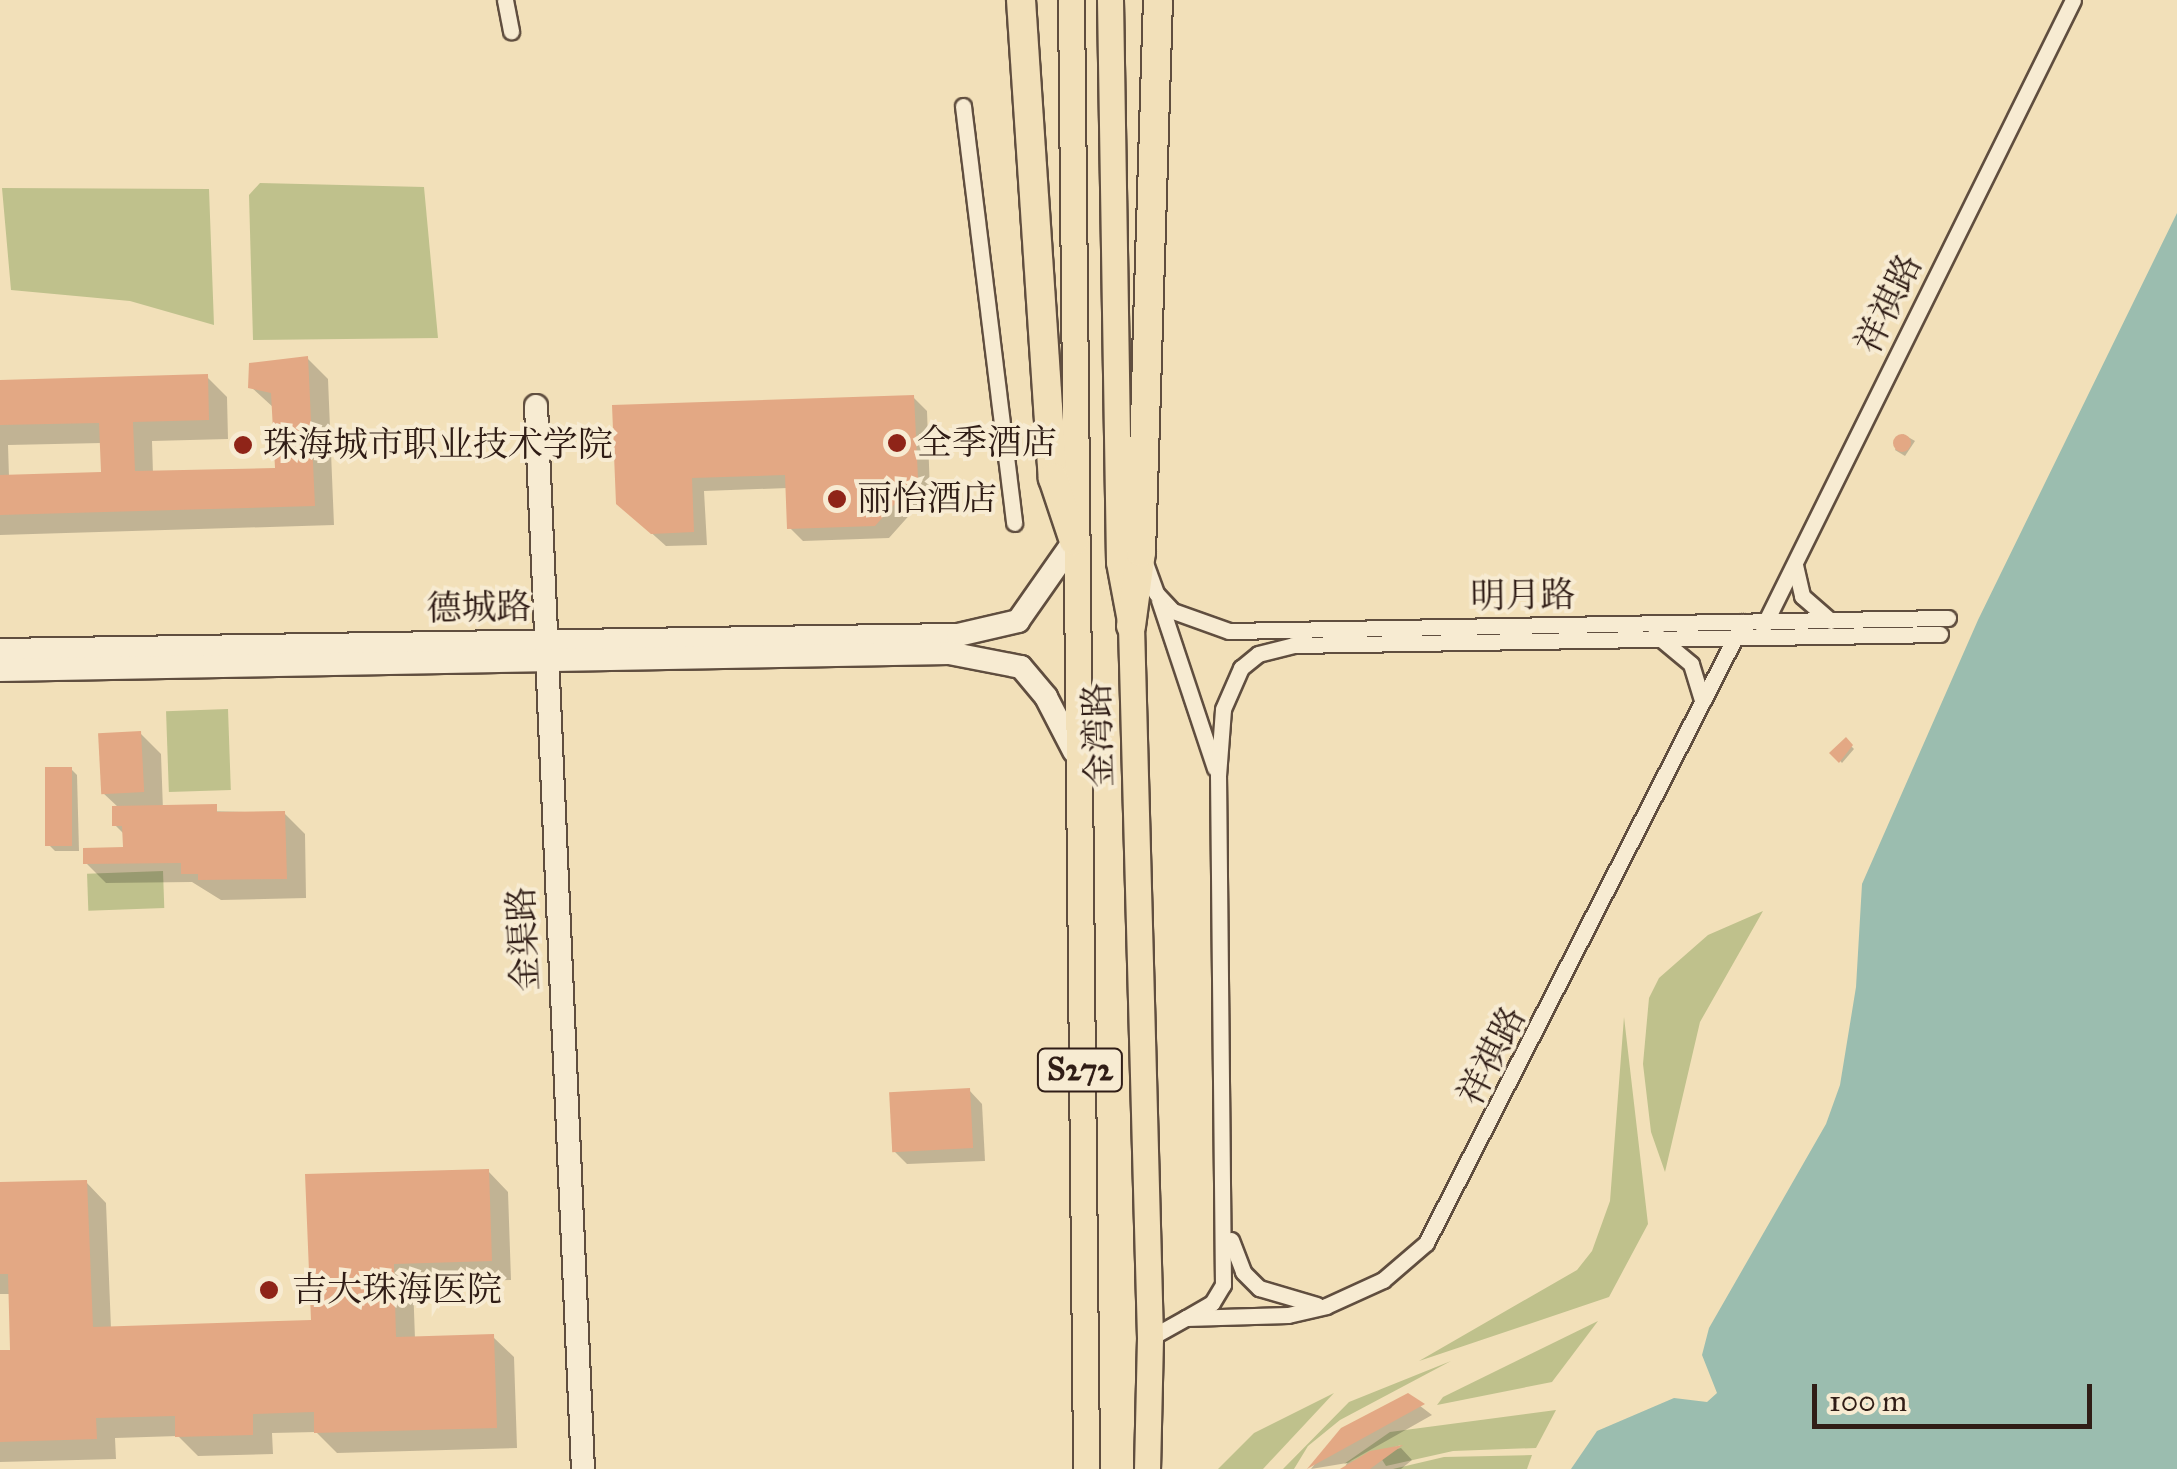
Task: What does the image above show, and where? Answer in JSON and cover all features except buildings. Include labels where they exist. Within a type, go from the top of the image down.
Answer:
[{"type":"highway","points":[[1021,0],[1053,478],[1074,541]]},
{"type":"highway","points":[[1131,626],[1141,552],[1158,0]]},
{"type":"main road","name":"金湾路","points":[[1071,0],[1074,752],[1086,1469]]},
{"type":"main road","name":"金湾路","points":[[1110,0],[1119,562],[1131,626],[1150,1338],[1147,1469]]},
{"type":"street","points":[[505,0],[511,32]]},
{"type":"street","name":"祥祺路","points":[[1762,629],[2072,0]]},
{"type":"street","points":[[963,106],[1014,524]]},
{"type":"street","name":"金渠路","points":[[536,406],[583,1469]]},
{"type":"street","points":[[954,644],[1018,621],[1074,541]]},
{"type":"street","points":[[1141,552],[1218,776],[1228,1227],[1219,1296],[1186,1318]]},
{"type":"street","points":[[1795,564],[1802,596],[1831,621]]},
{"type":"street","name":"明月路","points":[[1156,593],[1191,622],[1229,631],[1762,629],[1944,626],[1831,621],[1762,629]]},
{"type":"street","name":"祥祺路","points":[[1150,1338],[1186,1318],[1288,1315],[1326,1306],[1395,1271],[1446,1215],[1740,628]]},
{"type":"street","name":"明月路","points":[[1218,776],[1229,689],[1258,654],[1293,645],[1740,628]]},
{"type":"street","points":[[1655,634],[1690,664],[1702,701]]},
{"type":"street","points":[[954,644],[1021,667],[1046,696],[1074,752]]},
{"type":"street","name":"德城路","points":[[0,650],[545,650],[954,644]]},
{"type":"street","name":"德城路","points":[[0,670],[545,650]]},
{"type":"street","points":[[1228,1227],[1244,1272],[1259,1288],[1326,1306]]},
{"type":"green space","points":[[260,183],[424,187],[438,338],[253,340],[249,195]]},
{"type":"green space","points":[[2,188],[209,189],[214,325],[130,301],[11,290]]},
{"type":"green space","points":[[228,709],[231,790],[169,792],[166,711]]},
{"type":"green space","points":[[163,871],[164,908],[88,911],[87,874]]},
{"type":"green space","points":[[1763,911],[1700,1022],[1665,1172],[1651,1132],[1643,1064],[1649,998],[1659,978],[1708,935]]},
{"type":"green space","points":[[1624,1017],[1648,1224],[1609,1297],[1419,1361],[1577,1270],[1592,1251],[1610,1201]]},
{"type":"green space","points":[[1598,1321],[1552,1382],[1437,1405],[1443,1397]]},
{"type":"green space","points":[[1451,1361],[1340,1420],[1308,1446],[1294,1469],[1283,1469],[1349,1402]]},
{"type":"green space","points":[[1334,1393],[1263,1469],[1218,1469],[1254,1433]]},
{"type":"green space","points":[[1556,1410],[1536,1448],[1453,1451],[1386,1466],[1381,1458],[1401,1445],[1344,1464],[1390,1432]]},
{"type":"green space","points":[[1532,1455],[1527,1469],[1393,1469],[1444,1457]]},
{"type":"shaded area","points":[[2177,213],[2177,1469],[1571,1469],[1597,1431],[1674,1398],[1707,1402],[1717,1393],[1702,1355],[1709,1328],[1826,1124],[1840,1085],[1856,987],[1862,884],[1978,620]]},
{"type":"place","name":"全季酒店","points":[[897,443]]},
{"type":"place","name":"珠海城市职业技术学院","points":[[243,445]]},
{"type":"place","name":"丽怡酒店","points":[[837,499]]},
{"type":"place","name":"吉大珠海医院","points":[[269,1290]]}]
